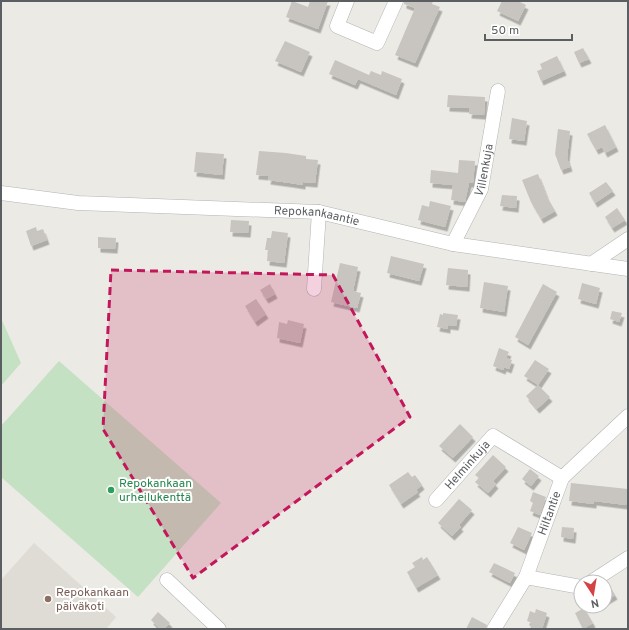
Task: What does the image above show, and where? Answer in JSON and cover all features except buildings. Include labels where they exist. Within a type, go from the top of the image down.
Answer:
[{"type":"street","points":[[348,1],[337,26],[377,43],[396,1]]},
{"type":"street","name":"Villenkuja","points":[[453,244],[481,189],[498,91]]},
{"type":"street","name":"Repokankaantie","points":[[1,193],[78,203],[319,212],[453,244],[628,269]]},
{"type":"street","points":[[314,289],[319,212]]},
{"type":"street","points":[[591,264],[628,239]]},
{"type":"street","name":"Hiltantie","points":[[494,629],[526,577],[562,478],[628,416]]},
{"type":"street","name":"Helminkuja","points":[[436,500],[493,436],[562,478]]},
{"type":"street","points":[[603,574],[628,558]]},
{"type":"street","points":[[526,577],[573,586]]},
{"type":"street","points":[[167,580],[219,629]]},
{"type":"highlighted area","points":[[111,270],[333,275],[410,417],[193,578],[103,429]]},
{"type":"shaded area","name":"Repokankaan päiväkoti","points":[[34,543],[116,617],[106,629],[1,629],[1,580]]},
{"type":"green space","points":[[1,318],[21,363],[1,386]]},
{"type":"green space","name":"Repokankaan urheilukenttä","points":[[59,361],[221,503],[138,597],[1,477],[1,426]]},
{"type":"place","name":"Repokankaan urheilukenttä","points":[[111,490]]},
{"type":"place","name":"Repokankaan päiväkoti","points":[[48,599]]}]
